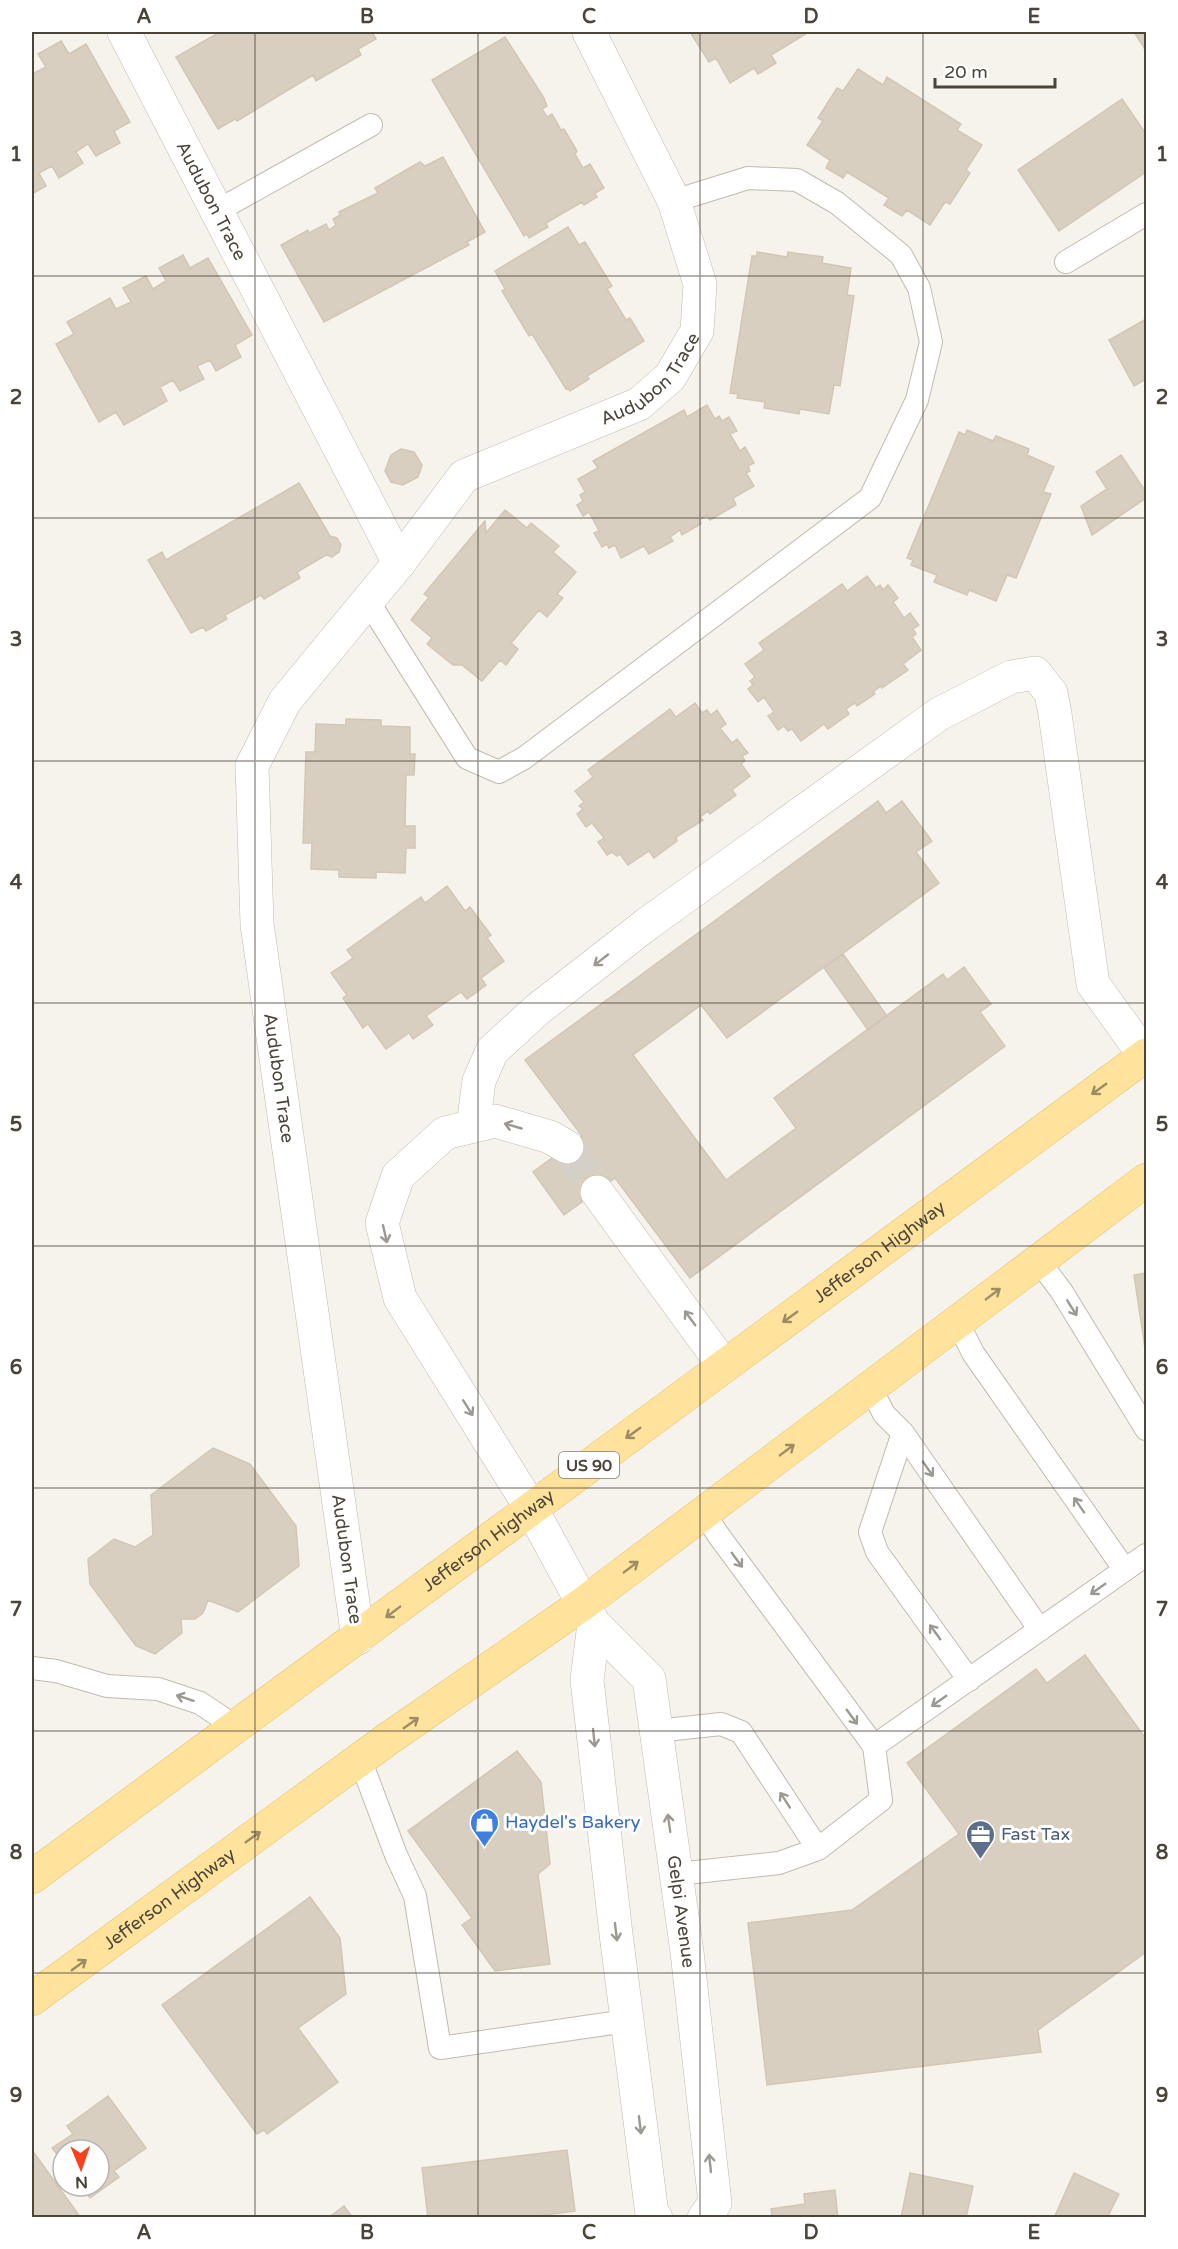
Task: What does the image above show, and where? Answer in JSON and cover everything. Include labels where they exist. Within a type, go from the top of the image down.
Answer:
[{"type":"main road","name":"Jefferson Highway","points":[[32,1876],[358,1638],[1146,1055]]},
{"type":"main road","name":"Jefferson Highway","points":[[32,2000],[360,1759],[589,1613],[704,1512],[1146,1180]]},
{"type":"street","name":"Audubon Trace","points":[[124,32],[399,563]]},
{"type":"street","name":"Audubon Trace","points":[[358,1638],[257,924],[252,766],[285,701],[399,563],[464,476],[639,404],[670,377],[697,331],[700,284],[674,201],[589,32]]},
{"type":"street","points":[[473,1126],[479,1081],[492,1051],[538,1009],[647,924],[939,714],[1011,677],[1035,673],[1051,693],[1055,714],[1093,984],[1146,1055]]},
{"type":"street","name":"Gelpi Avenue","points":[[567,1147],[550,1137],[495,1121],[445,1133],[398,1176],[382,1223],[400,1298],[531,1508],[589,1613],[649,1679],[689,1963],[715,2203],[704,2217]]},
{"type":"street","points":[[597,1191],[724,1366]]},
{"type":"street","points":[[589,1613],[587,1680],[627,2021],[652,2214],[656,2217]]},
{"type":"lane","points":[[217,211],[371,125]]},
{"type":"lane","points":[[368,601],[467,758],[499,772],[524,758],[870,498],[917,400],[931,342],[919,288],[901,255],[837,203],[797,180],[748,178],[674,201]]},
{"type":"lane","points":[[1066,262],[1146,214]]},
{"type":"lane","points":[[1038,1260],[1062,1292],[1146,1429]]},
{"type":"lane","points":[[957,1322],[973,1353],[1125,1570]]},
{"type":"lane","points":[[870,1387],[884,1414],[903,1433],[1040,1630]]},
{"type":"lane","points":[[903,1433],[870,1533],[877,1552],[969,1680]]},
{"type":"lane","points":[[676,1874],[779,1863],[818,1849],[881,1800],[874,1746],[719,1536],[704,1512]]},
{"type":"lane","points":[[874,1746],[1146,1556]]},
{"type":"lane","points":[[32,1668],[56,1671],[107,1686],[158,1689],[200,1703],[236,1727]]},
{"type":"lane","points":[[656,1731],[721,1724],[741,1732],[818,1849]]},
{"type":"lane","points":[[360,1759],[396,1855],[415,1896],[440,2048],[627,2021]]},
{"type":"building","points":[[220,32],[372,32],[376,39],[358,49],[361,55],[316,81],[313,75],[237,121],[235,119],[218,129],[176,57]]},
{"type":"building","points":[[690,32],[809,32],[771,55],[776,63],[758,74],[754,68],[730,83],[716,58],[709,62]]},
{"type":"building","points":[[1134,32],[1146,32],[1146,51]]},
{"type":"building","points":[[505,37],[544,98],[547,106],[542,109],[547,117],[552,114],[577,151],[575,154],[583,168],[590,164],[604,188],[595,193],[597,197],[584,205],[582,202],[546,223],[548,227],[529,238],[527,234],[524,236],[432,80]]},
{"type":"building","points":[[61,41],[69,54],[86,44],[130,122],[114,131],[120,143],[96,156],[88,144],[76,152],[83,163],[59,178],[52,166],[39,173],[46,186],[32,194],[32,74],[46,67],[38,54]]},
{"type":"building","points":[[858,69],[883,85],[887,77],[961,124],[957,130],[982,145],[966,170],[970,173],[950,204],[945,202],[930,225],[907,210],[902,216],[884,205],[889,198],[847,172],[843,178],[826,168],[830,160],[807,145],[823,121],[818,118],[837,88],[843,91]]},
{"type":"building","points":[[1122,99],[1146,134],[1146,172],[1059,231],[1018,170]]},
{"type":"building","points":[[443,157],[485,232],[467,242],[469,245],[324,322],[281,245],[308,230],[309,233],[326,224],[329,230],[336,225],[333,219],[340,215],[339,212],[378,193],[375,188],[420,162],[425,166]]},
{"type":"building","points":[[568,227],[579,245],[585,242],[612,286],[607,289],[626,320],[630,318],[644,341],[587,376],[589,379],[570,391],[566,389],[532,334],[529,336],[502,291],[505,289],[495,271]]},
{"type":"building","points":[[757,252],[787,257],[788,252],[823,257],[822,263],[851,268],[847,295],[854,296],[840,386],[834,385],[829,414],[800,409],[799,414],[764,408],[765,402],[737,398],[738,394],[730,393],[752,256],[757,256]]},
{"type":"building","points":[[183,255],[190,268],[208,258],[252,335],[235,345],[241,357],[216,371],[210,360],[197,366],[204,379],[180,391],[173,380],[160,387],[167,401],[124,425],[116,412],[99,422],[56,344],[74,334],[67,322],[110,298],[116,309],[131,302],[123,288],[146,276],[153,289],[166,281],[159,268]]},
{"type":"building","points":[[1146,319],[1146,379],[1134,386],[1109,340]]},
{"type":"building","points":[[707,405],[715,419],[719,416],[722,421],[729,417],[737,431],[730,434],[740,451],[745,447],[754,463],[748,466],[750,471],[746,473],[754,486],[733,498],[736,505],[710,520],[707,515],[700,520],[701,524],[682,535],[680,530],[670,537],[673,541],[649,554],[644,546],[621,558],[615,545],[609,548],[607,544],[602,547],[594,533],[599,531],[589,512],[583,516],[577,505],[583,501],[580,495],[585,492],[578,479],[598,468],[593,461],[684,410],[687,417]]},
{"type":"building","points":[[967,430],[993,441],[996,436],[1029,449],[1027,455],[1054,467],[1043,492],[1051,494],[1016,578],[1007,575],[996,601],[969,590],[967,595],[934,582],[937,575],[911,565],[913,560],[907,558],[959,432],[965,435]]},
{"type":"building","points":[[401,449],[414,452],[422,465],[418,477],[403,485],[391,482],[385,471],[391,455]]},
{"type":"building","points":[[1121,455],[1146,492],[1146,498],[1092,535],[1081,506],[1107,489],[1096,472]]},
{"type":"building","points":[[299,483],[330,536],[337,538],[341,545],[339,552],[332,557],[326,555],[297,572],[300,578],[264,599],[261,595],[225,615],[227,619],[206,631],[203,627],[191,633],[148,560],[162,552],[166,560]]},
{"type":"building","points":[[505,510],[527,528],[531,523],[559,546],[553,552],[576,572],[557,594],[563,598],[547,617],[539,610],[511,643],[518,649],[506,665],[500,660],[482,681],[462,665],[453,665],[427,644],[432,638],[411,620],[429,597],[424,594],[485,521],[486,533]]},
{"type":"building","points":[[867,576],[876,588],[880,585],[883,590],[888,585],[898,598],[893,602],[904,618],[910,613],[919,625],[913,629],[916,634],[912,637],[921,650],[903,664],[908,670],[882,688],[881,686],[873,692],[875,694],[857,706],[855,703],[846,709],[849,714],[828,729],[824,724],[801,741],[792,729],[788,731],[784,726],[778,730],[768,716],[774,712],[764,697],[758,702],[748,689],[753,685],[750,681],[755,677],[745,664],[764,650],[759,643],[842,584],[847,591]]},
{"type":"building","points":[[695,703],[702,713],[707,710],[711,715],[717,710],[726,724],[720,728],[732,743],[737,739],[748,753],[742,756],[745,761],[741,764],[750,776],[732,790],[736,795],[710,814],[708,811],[700,817],[703,820],[676,837],[677,841],[654,858],[649,851],[628,865],[620,854],[617,856],[612,852],[607,855],[598,842],[604,838],[592,823],[586,827],[577,814],[583,809],[579,806],[584,802],[575,791],[593,777],[588,770],[670,709],[676,717]]},
{"type":"building","points":[[346,719],[381,720],[381,726],[410,727],[410,754],[415,754],[414,775],[406,775],[405,826],[415,826],[415,848],[406,848],[405,873],[376,872],[376,878],[339,877],[339,870],[311,869],[312,843],[303,843],[306,752],[315,752],[316,724],[346,725]]},
{"type":"building","points":[[878,801],[886,813],[902,801],[932,841],[916,852],[939,883],[727,1038],[701,1005],[633,1055],[726,1180],[796,1128],[774,1098],[943,974],[947,980],[964,967],[991,1004],[980,1012],[1005,1046],[690,1278],[615,1178],[564,1215],[533,1172],[582,1136],[525,1060]]},
{"type":"building","points":[[447,886],[465,911],[470,907],[491,935],[487,938],[504,961],[481,978],[486,985],[467,999],[461,992],[426,1016],[433,1025],[413,1039],[409,1033],[386,1049],[368,1024],[363,1028],[343,998],[347,995],[331,973],[353,958],[347,950],[421,897],[425,903]]},
{"type":"building","points":[[843,954],[887,1016],[868,1030],[824,968]]},
{"type":"building","points":[[1146,1273],[1146,1355],[1134,1275]]},
{"type":"building","points":[[213,1448],[250,1464],[296,1526],[299,1566],[238,1612],[208,1600],[203,1613],[195,1619],[181,1619],[182,1633],[155,1654],[136,1646],[90,1584],[88,1559],[114,1539],[135,1547],[153,1535],[151,1495]]},
{"type":"building","points":[[1085,1655],[1146,1739],[1146,1952],[1038,2030],[1041,2052],[767,2085],[748,1923],[852,1910],[959,1834],[907,1763],[1036,1669],[1047,1683]]},
{"type":"building","name":"Haydel's Bakery","points":[[517,1751],[541,1782],[550,1864],[538,1874],[550,1964],[495,1971],[462,1925],[472,1918],[408,1831]]},
{"type":"building","points":[[310,1897],[340,1938],[346,1994],[298,2028],[338,2082],[267,2134],[264,2130],[257,2134],[162,2005]]},
{"type":"building","points":[[108,2096],[146,2148],[114,2171],[119,2177],[111,2183],[111,2138],[67,2138],[73,2134],[67,2126]]},
{"type":"building","points":[[32,2150],[51,2176],[51,2198],[67,2198],[81,2218],[32,2218]]},
{"type":"building","points":[[567,2150],[575,2211],[521,2218],[428,2218],[422,2168]]},
{"type":"building","points":[[910,2173],[973,2186],[966,2218],[901,2218]]},
{"type":"building","points":[[1074,2173],[1119,2194],[1107,2218],[1054,2218]]},
{"type":"building","points":[[835,2190],[838,2218],[772,2218],[771,2209],[805,2204],[804,2194]]},
{"type":"building","points":[[344,2206],[353,2218],[328,2218]]},
{"type":"tunnel","points":[[567,1147],[597,1192]]},
{"type":"place","name":"Haydel's Bakery","points":[[484,1848]]},
{"type":"place","name":"Fast Tax","points":[[980,1860]]}]
